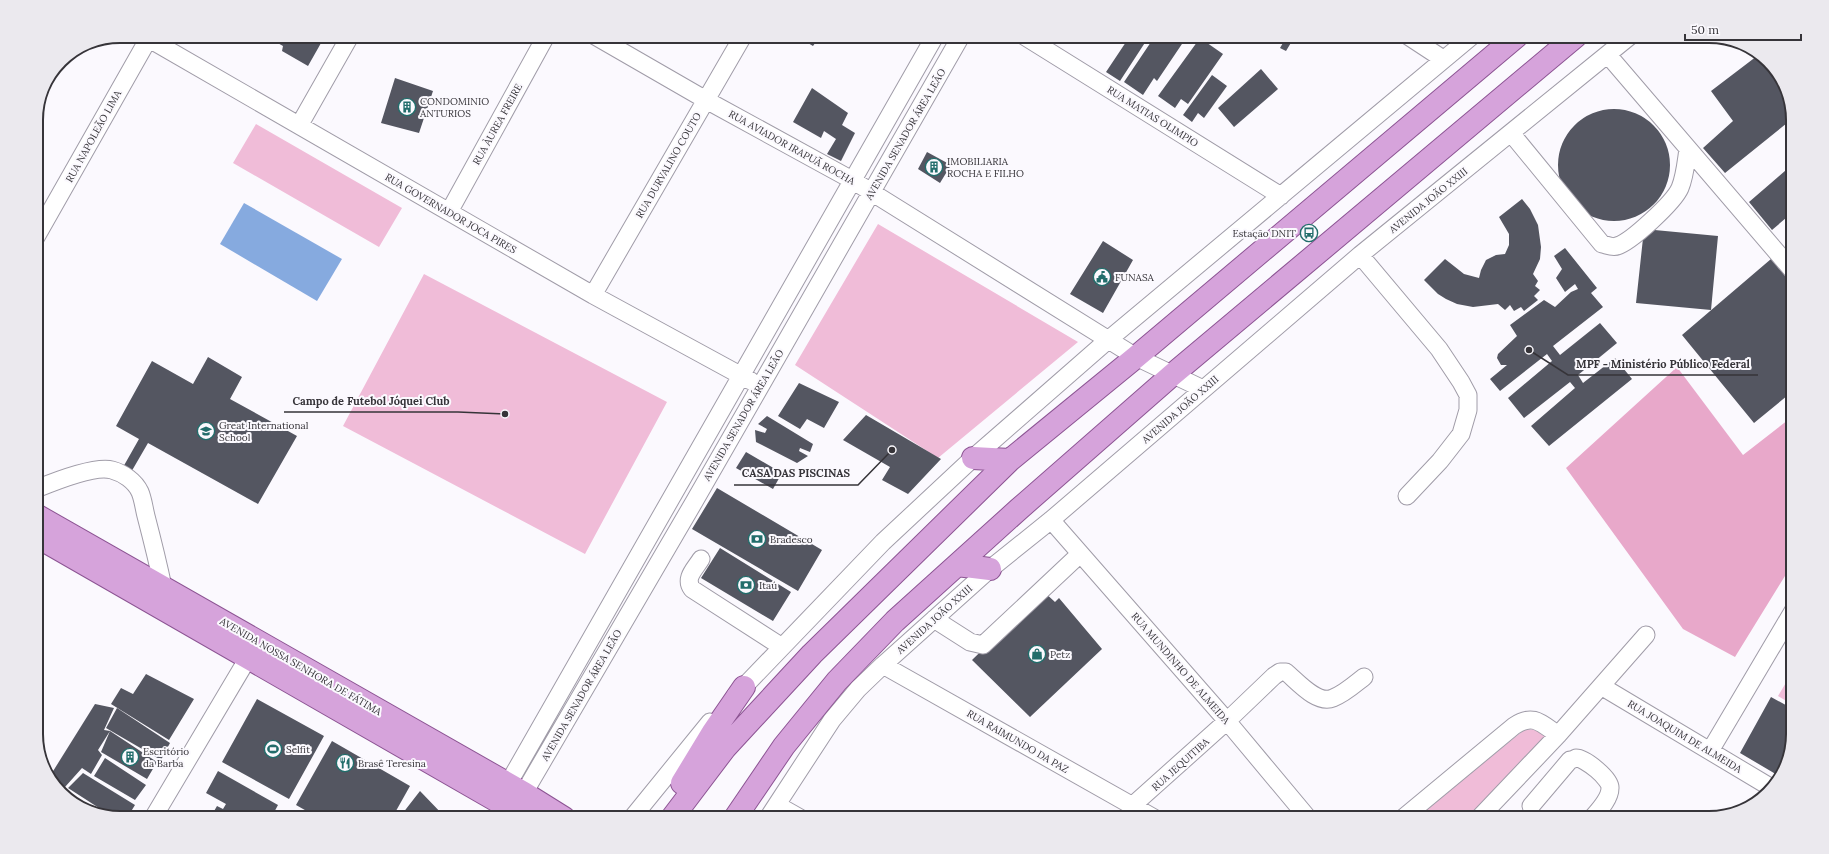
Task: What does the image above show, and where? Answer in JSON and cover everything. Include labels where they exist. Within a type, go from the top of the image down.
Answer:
[{"type":"main road","points":[[677,811],[725,748],[806,660],[1010,460],[1136,357],[1509,43]]},
{"type":"main road","points":[[740,811],[784,746],[844,672],[895,621],[956,565],[1172,375],[1568,43]]},
{"type":"main road","points":[[972,458],[1010,460]]},
{"type":"main road","name":"AVENIDA NOSSA SENHORA DE FÁTIMA","points":[[43,519],[163,587],[518,805]]},
{"type":"main road","name":"AVENIDA NOSSA SENHORA DE FÁTIMA","points":[[43,540],[248,658],[518,805],[539,811]]},
{"type":"main road","points":[[956,565],[990,569]]},
{"type":"main road","points":[[666,811],[673,796],[713,732],[744,687]]},
{"type":"street","name":"RUA NAPOLEÃO LIMA","points":[[43,224],[144,43]]},
{"type":"street","name":"RUA GOVERNADOR JOCA PIRES","points":[[158,43],[300,124],[592,295],[740,376],[760,385]]},
{"type":"street","points":[[300,124],[346,43]]},
{"type":"street","name":"RUA ÀUREA FREIRE","points":[[449,212],[542,43]]},
{"type":"street","name":"RUA AVIADOR IRAPUÃ ROCHA","points":[[607,43],[706,100],[872,191],[1136,357],[1203,390]]},
{"type":"street","name":"RUA DURVALINO COUTO","points":[[592,295],[739,43]]},
{"type":"street","name":"AVENIDA SENADOR ÁREA LEÃO","points":[[518,805],[583,652],[931,43]]},
{"type":"street","name":"AVENIDA SENADOR ÁREA LEÃO","points":[[518,805],[694,502],[957,43]]},
{"type":"street","name":"RUA MATIAS OLIMPIO","points":[[1035,43],[1282,196]]},
{"type":"street","points":[[1419,43],[1443,59]]},
{"type":"street","points":[[638,811],[711,721],[883,542],[972,458],[1108,340],[1463,43]]},
{"type":"street","name":"AVENIDA JOÃO XXIII","points":[[773,811],[832,720],[858,689],[883,665],[990,569],[1052,520],[1360,255],[1622,43]]},
{"type":"street","points":[[1608,55],[1786,263]]},
{"type":"street","points":[[1511,133],[1602,244],[1615,247],[1627,242],[1670,202],[1679,189],[1683,177],[1688,148]]},
{"type":"street","points":[[1360,255],[1439,349],[1468,395],[1468,410],[1461,434],[1440,461],[1408,496]]},
{"type":"street","points":[[43,486],[57,480],[86,472],[107,469],[121,473],[132,481],[139,491],[163,587]]},
{"type":"street","points":[[674,492],[694,502]]},
{"type":"street","name":"RUA MUNDINHO DE ALMEIDA","points":[[1052,520],[1080,554],[1227,721],[1297,811]]},
{"type":"street","points":[[934,619],[970,642],[983,645],[1080,554]]},
{"type":"street","points":[[701,559],[689,578],[688,584],[692,590],[782,647]]},
{"type":"street","points":[[622,584],[640,594]]},
{"type":"street","points":[[1710,751],[1786,623]]},
{"type":"street","points":[[1493,811],[1646,635]]},
{"type":"street","points":[[583,652],[600,662]]},
{"type":"street","points":[[157,811],[248,658]]},
{"type":"street","name":"RUA RAIMUNDO DA PAZ","points":[[883,665],[1141,811]]},
{"type":"street","name":"RUA JEQUITIBA","points":[[1132,806],[1280,672],[1286,672],[1309,692],[1323,699],[1332,699],[1364,677]]},
{"type":"street","name":"RUA JOAQUIM DE ALMEIDA","points":[[1601,686],[1767,785]]},
{"type":"street","points":[[1411,811],[1523,720],[1529,718],[1535,720],[1558,735]]},
{"type":"street","points":[[1532,806],[1570,760],[1576,758],[1583,760],[1608,779],[1611,787],[1608,797],[1597,811]]},
{"type":"shaded area","points":[[256,124],[402,208],[379,247],[233,163]]},
{"type":"shaded area","points":[[878,224],[1078,342],[938,458],[795,365]]},
{"type":"shaded area","points":[[424,274],[667,402],[585,554],[343,426]]},
{"type":"shaded area","points":[[1677,367],[1743,455],[1786,421],[1786,574],[1735,657],[1683,629],[1566,468]]},
{"type":"shaded area","points":[[1786,683],[1786,701],[1778,696]]},
{"type":"shaded area","points":[[1537,729],[1547,735],[1476,811],[1424,811],[1524,730]]},
{"type":"water","points":[[244,203],[342,259],[317,301],[220,244]]},
{"type":"building","points":[[278,43],[321,43],[308,66],[282,51],[283,46]]},
{"type":"building","points":[[808,43],[815,43],[813,46]]},
{"type":"building","points":[[1125,43],[1145,43],[1120,81],[1106,72]]},
{"type":"building","points":[[1150,43],[1183,43],[1157,81],[1154,78],[1143,95],[1124,82]]},
{"type":"building","points":[[1196,43],[1207,43],[1223,54],[1188,104],[1181,99],[1175,108],[1158,96]]},
{"type":"building","points":[[1283,43],[1291,43],[1286,51],[1280,48]]},
{"type":"building","points":[[1755,58],[1767,69],[1773,77],[1785,105],[1786,124],[1725,173],[1703,148],[1733,121],[1711,91]]},
{"type":"building","points":[[1261,69],[1278,89],[1234,127],[1218,108]]},
{"type":"building","points":[[1212,75],[1227,86],[1204,118],[1198,113],[1192,122],[1183,115]]},
{"type":"building","name":"CONDOMINIO ANTURIOS","points":[[395,78],[433,91],[419,133],[381,123]]},
{"type":"building","points":[[812,88],[848,113],[842,125],[855,133],[841,161],[827,154],[836,139],[824,131],[821,138],[793,122]]},
{"type":"building","points":[[1614,109],[1635,113],[1654,125],[1666,144],[1670,165],[1666,186],[1654,205],[1635,217],[1614,221],[1593,217],[1574,205],[1562,186],[1558,165],[1562,144],[1574,125],[1593,113]]},
{"type":"building","name":"IMOBILIARIA ROCHA E FILHO","points":[[927,152],[951,165],[940,183],[918,169]]},
{"type":"building","points":[[1786,170],[1786,218],[1772,230],[1749,202]]},
{"type":"building","points":[[1522,199],[1530,209],[1538,225],[1541,247],[1540,259],[1533,274],[1538,281],[1535,286],[1540,290],[1534,296],[1538,300],[1524,311],[1521,307],[1514,311],[1510,305],[1505,310],[1498,304],[1473,307],[1457,304],[1446,299],[1438,294],[1424,280],[1445,259],[1464,274],[1479,278],[1486,260],[1496,255],[1505,254],[1509,245],[1509,234],[1499,217]]},
{"type":"building","points":[[1644,229],[1718,236],[1711,310],[1636,303]]},
{"type":"building","name":"FUNASA","points":[[1103,241],[1133,260],[1103,313],[1070,294]]},
{"type":"building","points":[[1565,248],[1597,288],[1591,293],[1603,307],[1553,346],[1560,355],[1600,323],[1617,343],[1578,375],[1583,383],[1615,358],[1632,379],[1549,446],[1531,426],[1575,388],[1570,382],[1524,418],[1508,398],[1552,361],[1547,354],[1500,391],[1490,379],[1507,365],[1501,365],[1497,358],[1498,354],[1517,336],[1510,325],[1544,300],[1555,307],[1571,292],[1578,289],[1575,284],[1565,292],[1556,278],[1562,269],[1554,256]]},
{"type":"building","points":[[1771,259],[1786,277],[1786,397],[1754,423],[1682,335]]},
{"type":"building","name":"Great International School","points":[[208,357],[242,377],[230,399],[297,436],[258,504],[148,443],[130,474],[122,469],[139,439],[116,426],[152,361],[193,384]]},
{"type":"building","points":[[799,383],[839,402],[824,428],[807,419],[800,429],[778,416]]},
{"type":"building","points":[[866,415],[941,459],[908,494],[882,480],[890,467],[843,440]]},
{"type":"building","points":[[767,416],[813,444],[810,452],[800,448],[799,451],[808,456],[797,463],[756,442],[755,430],[765,433],[767,429],[758,424]]},
{"type":"building","points":[[746,452],[782,473],[773,489],[736,468]]},
{"type":"building","name":"Bradesco","points":[[717,488],[822,550],[798,591],[692,529]]},
{"type":"building","name":"Itaú","points":[[720,548],[791,592],[773,621],[701,578]]},
{"type":"building","name":"Petz","points":[[1043,591],[1055,602],[1059,598],[1102,649],[1030,717],[972,660]]},
{"type":"building","points":[[146,674],[194,699],[169,740],[111,704],[121,688],[133,694]]},
{"type":"building","points":[[1771,697],[1786,705],[1785,749],[1775,774],[1740,753]]},
{"type":"building","name":"Selfit","points":[[257,699],[324,736],[289,799],[222,762]]},
{"type":"building","points":[[95,704],[114,708],[104,730],[110,731],[98,750],[102,755],[91,774],[82,768],[65,787],[53,771]]},
{"type":"building","points":[[117,708],[170,743],[161,760],[106,728]]},
{"type":"building","name":"Escritório da Barba","points":[[110,731],[157,762],[147,779],[101,752]]},
{"type":"building","name":"Brasê Teresina","points":[[332,741],[410,786],[396,811],[307,811],[296,805]]},
{"type":"building","points":[[105,758],[146,785],[135,800],[94,776]]},
{"type":"building","points":[[218,771],[278,805],[275,811],[214,811],[217,806],[223,809],[226,804],[206,793]]},
{"type":"building","points":[[83,773],[135,805],[131,811],[105,810],[98,807],[68,788]]},
{"type":"building","points":[[420,791],[439,811],[404,811]]},
{"type":"place","name":"CONDOMINIO ANTURIOS","points":[[407,107]]},
{"type":"place","name":"IMOBILIARIA ROCHA E FILHO","points":[[934,167]]},
{"type":"place","name":"Estação DNIT","points":[[1309,233]]},
{"type":"place","name":"FUNASA","points":[[1102,277]]},
{"type":"place","name":"MPF - Ministério Público Federal","points":[[1529,350]]},
{"type":"place","name":"Campo de Futebol Jóquei Club","points":[[505,414]]},
{"type":"place","name":"Great International School","points":[[206,431]]},
{"type":"place","name":"CASA DAS PISCINAS","points":[[892,450]]},
{"type":"place","name":"Bradesco","points":[[757,539]]},
{"type":"place","name":"Itaú","points":[[746,585]]},
{"type":"place","name":"Petz","points":[[1037,654]]},
{"type":"place","name":"Selfit","points":[[273,749]]},
{"type":"place","name":"Escritório da Barba","points":[[130,757]]},
{"type":"place","name":"Brasê Teresina","points":[[345,763]]}]
